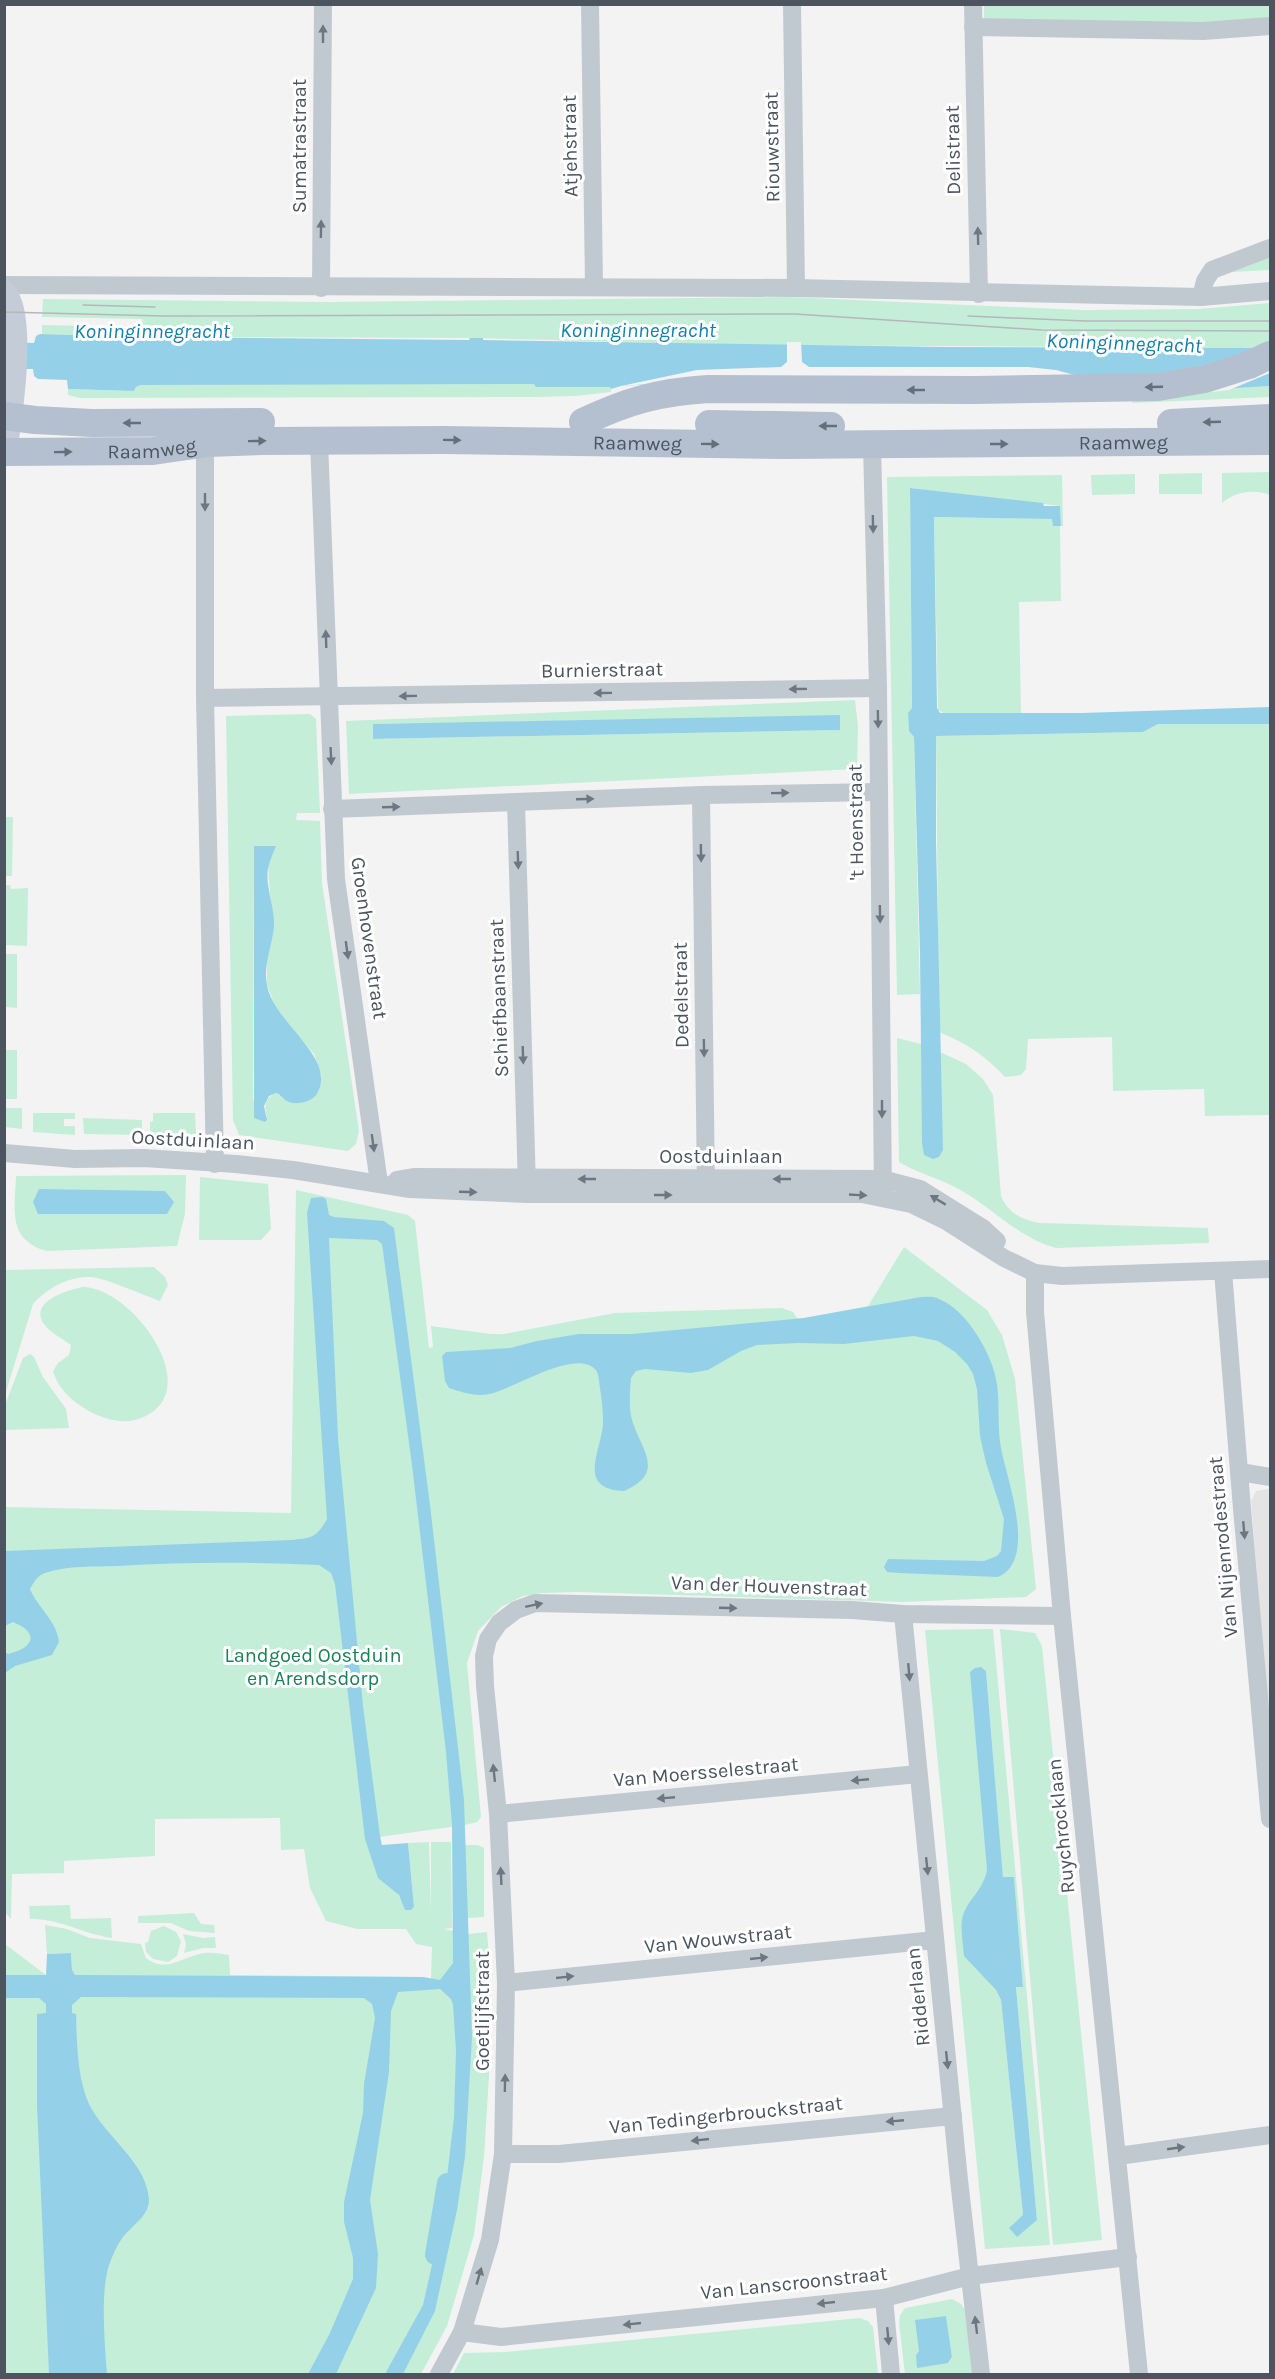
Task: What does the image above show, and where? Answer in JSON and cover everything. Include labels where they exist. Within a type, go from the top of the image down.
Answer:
[{"type":"main road","points":[[4,294],[10,300],[12,308],[14,342],[4,452]]},
{"type":"main road","points":[[583,422],[633,400],[698,390],[975,390],[1168,386],[1223,374],[1270,355]]},
{"type":"main road","name":"Raamweg","points":[[6,417],[92,423],[399,421],[845,426],[1175,423],[1270,418]]},
{"type":"main road","name":"Raamweg","points":[[4,452],[153,451],[205,444],[319,441],[444,440],[872,445],[1270,441]]},
{"type":"street","name":"Sumatrastraat","points":[[321,288],[323,4]]},
{"type":"street","name":"Atjehstraat","points":[[590,4],[594,287]]},
{"type":"street","name":"Riouwstraat","points":[[792,4],[796,288]]},
{"type":"street","name":"Delistraat","points":[[973,4],[979,294]]},
{"type":"street","points":[[973,27],[1203,32],[1270,26]]},
{"type":"street","points":[[1202,297],[1205,281],[1212,270],[1270,248]]},
{"type":"street","points":[[4,285],[796,288],[979,294],[1202,297],[1270,291]]},
{"type":"street","name":"Groenhovenstraat","points":[[319,441],[336,879],[379,1183]]},
{"type":"street","points":[[205,444],[206,698],[215,1164]]},
{"type":"street","name":"'t Hoenstraat","points":[[872,445],[878,688],[883,1198]]},
{"type":"street","name":"Burnierstraat","points":[[328,698],[878,688]]},
{"type":"street","points":[[206,698],[328,698]]},
{"type":"street","points":[[332,809],[701,795],[879,792]]},
{"type":"street","name":"Dedelstraat","points":[[701,795],[706,1187]]},
{"type":"street","name":"Schiefbaanstraat","points":[[516,802],[527,1186]]},
{"type":"street","name":"Oostduinlaan","points":[[4,1153],[75,1159],[144,1158],[263,1166],[410,1189],[527,1186],[706,1187],[862,1194],[911,1204],[946,1221],[1004,1258],[1035,1273],[1062,1276],[1270,1269]]},
{"type":"street","name":"Oostduinlaan","points":[[706,1187],[882,1179],[921,1190],[950,1207],[984,1229],[1035,1273]]},
{"type":"street","name":"Van Nijenrodestraat","points":[[1223,1271],[1270,1819]]},
{"type":"street","name":"Ruychrocklaan","points":[[1035,1273],[1035,1312],[1062,1616],[1139,2374]]},
{"type":"street","points":[[1239,1472],[1270,1477]]},
{"type":"street","name":"Van der Houvenstraat","points":[[488,1639],[499,1623],[516,1610],[535,1603],[852,1610],[903,1614],[1062,1616]]},
{"type":"street","name":"Ridderlaan","points":[[903,1614],[981,2374]]},
{"type":"street","name":"Goetlijfstraat","points":[[439,2374],[462,2332],[490,2240],[503,2154],[506,1983],[498,1814],[485,1686],[484,1656],[488,1639]]},
{"type":"street","name":"Van Moersselestraat","points":[[498,1814],[918,1774]]},
{"type":"street","name":"Van Wouwstraat","points":[[506,1983],[935,1940]]},
{"type":"street","name":"Van Tedingerbrouckstraat","points":[[503,2154],[559,2154],[953,2116]]},
{"type":"street","points":[[1118,2156],[1270,2134]]},
{"type":"street","name":"Van Lanscroonstraat","points":[[462,2332],[501,2337],[884,2298],[970,2276],[1128,2257]]},
{"type":"street","points":[[884,2298],[891,2374]]},
{"type":"shaded area","points":[[1270,1490],[1270,1737],[1251,1501],[1256,1491]]},
{"type":"green space","points":[[984,5],[1270,5],[1270,26],[984,28]]},
{"type":"green space","points":[[1270,257],[1270,270],[1232,272]]},
{"type":"green space","points":[[789,297],[1083,310],[1199,309],[1270,303],[1270,348],[766,345],[470,338],[137,337],[42,334],[42,325],[143,327],[142,319],[42,317],[43,299],[325,302]]},
{"type":"green space","points":[[534,384],[537,387],[611,387],[611,392],[538,397],[80,398],[68,395],[68,389],[134,391],[141,385]]},
{"type":"green space","points":[[1270,386],[1270,397],[1132,403],[1136,393]]},
{"type":"green space","points":[[1270,472],[1270,495],[1245,492],[1222,503],[1222,473]]},
{"type":"green space","points":[[1202,473],[1202,494],[1159,494],[1159,474]]},
{"type":"green space","points":[[1135,474],[1135,494],[1092,495],[1091,475]]},
{"type":"green space","points":[[1062,475],[1063,526],[1061,526],[1060,506],[910,488],[912,708],[908,713],[909,730],[914,737],[920,994],[897,995],[887,477]]},
{"type":"green space","points":[[934,517],[1053,519],[1053,526],[1060,526],[1061,601],[1019,602],[1021,713],[945,714],[938,710]]},
{"type":"green space","points":[[855,700],[858,726],[857,769],[349,794],[346,721]],"holes":[[[840,716],[840,730],[374,739],[374,724]]]},
{"type":"green space","points":[[310,714],[316,719],[320,813],[297,813],[296,820],[320,821],[322,883],[359,1131],[356,1144],[348,1151],[239,1135],[233,1120],[226,716]],"holes":[[[254,846],[275,847],[268,867],[273,934],[267,958],[267,985],[277,1011],[314,1054],[322,1077],[287,1101],[276,1093],[272,1095],[266,1104],[267,1119],[253,1100]]]},
{"type":"green space","points":[[1158,724],[1270,724],[1270,1115],[1205,1116],[1204,1089],[1113,1091],[1112,1037],[1028,1039],[1026,1069],[1021,1075],[1005,1077],[975,1051],[939,1032],[936,736],[1143,732]]},
{"type":"green space","points":[[4,817],[13,817],[12,876],[5,876]]},
{"type":"green space","points":[[5,885],[10,885],[11,889],[28,888],[27,946],[5,945]]},
{"type":"green space","points":[[5,954],[17,954],[17,1008],[6,1007]]},
{"type":"green space","points":[[897,1038],[921,1044],[924,1155],[940,1094],[940,1052],[966,1064],[983,1079],[993,1095],[1001,1196],[1016,1215],[1040,1223],[1208,1228],[1209,1243],[1056,1248],[1030,1238],[974,1198],[954,1187],[899,1162]]},
{"type":"green space","points":[[5,1050],[17,1050],[17,1099],[5,1099]]},
{"type":"green space","points":[[4,1108],[22,1108],[22,1129],[5,1127]]},
{"type":"green space","points":[[33,1113],[75,1113],[75,1119],[64,1119],[64,1126],[75,1126],[75,1135],[33,1132]]},
{"type":"green space","points":[[153,1113],[195,1113],[196,1135],[150,1135]]},
{"type":"green space","points":[[83,1118],[142,1120],[142,1135],[84,1134]]},
{"type":"green space","points":[[186,1175],[185,1214],[177,1246],[47,1251],[34,1246],[25,1239],[16,1222],[16,1176]]},
{"type":"green space","points":[[200,1177],[268,1184],[271,1229],[261,1240],[199,1240]]},
{"type":"green space","name":"Landgoed Oostduin en Arendsdorp","points":[[296,1190],[408,1215],[415,1221],[429,1348],[433,1347],[431,1326],[504,1334],[615,1313],[782,1308],[793,1312],[797,1318],[804,1318],[868,1306],[904,1247],[987,1310],[1002,1335],[1015,1379],[1036,1589],[1026,1597],[903,1602],[579,1592],[542,1593],[523,1596],[501,1607],[478,1631],[467,1663],[481,1817],[477,1822],[465,1825],[365,1839],[406,1910],[414,1907],[408,1843],[429,1842],[431,1914],[431,1842],[451,1842],[452,1928],[444,1929],[468,1934],[487,1932],[491,1981],[489,2076],[484,2157],[474,2235],[447,2326],[421,2374],[5,2374],[5,1944],[46,1975],[72,1970],[71,1953],[47,1954],[45,1925],[67,1929],[90,1938],[141,1944],[146,1958],[154,1963],[175,1963],[205,1953],[229,1955],[230,1975],[423,1977],[431,1979],[432,1947],[416,1944],[406,1929],[357,1929],[326,1921],[310,1888],[304,1849],[281,1850],[280,1818],[155,1819],[155,1856],[64,1861],[64,1873],[12,1874],[11,1919],[4,1911],[5,1507],[291,1513]]},
{"type":"green space","points":[[154,1267],[165,1277],[168,1285],[160,1301],[114,1283],[90,1277],[66,1281],[38,1298],[33,1304],[5,1395],[5,1270]]},
{"type":"green space","points":[[83,1287],[102,1291],[121,1303],[140,1320],[155,1341],[165,1362],[168,1384],[162,1402],[146,1416],[121,1421],[97,1415],[70,1398],[56,1379],[53,1371],[58,1363],[69,1355],[71,1345],[46,1327],[41,1316],[42,1309],[52,1298]]},
{"type":"green space","points":[[30,1354],[66,1409],[69,1428],[5,1430],[5,1405],[23,1358]]},
{"type":"green space","points":[[993,1629],[1050,2245],[985,2249],[925,1630]],"holes":[[[980,1667],[986,1671],[1003,1878],[1014,1877],[1023,1987],[1016,1987],[1037,2220],[1023,2215],[1001,2000],[986,1979],[965,1909],[984,1883],[987,1870]]]},
{"type":"green space","points":[[1000,1629],[1035,1633],[1042,1646],[1102,2240],[1053,2245]]},
{"type":"green space","points":[[464,1845],[478,1845],[484,1848],[484,1917],[467,1918]]},
{"type":"green space","points":[[70,1905],[71,1919],[111,1918],[112,1938],[51,1921],[30,1919],[29,1906]]},
{"type":"green space","points":[[194,1913],[201,1924],[214,1925],[215,1933],[189,1931],[171,1923],[138,1923],[138,1916]]},
{"type":"green space","points":[[164,1926],[176,1932],[181,1941],[177,1956],[168,1962],[153,1959],[146,1952],[145,1943],[148,1942],[151,1931]]},
{"type":"green space","points":[[183,1934],[203,1938],[215,1937],[216,1948],[203,1948],[184,1953],[186,1944]]},
{"type":"green space","points":[[952,2299],[961,2304],[966,2311],[973,2374],[905,2374],[899,2323],[900,2315],[905,2308]],"holes":[[[946,2316],[952,2358],[948,2363],[916,2355]]]},
{"type":"green space","points":[[860,2318],[868,2321],[873,2327],[878,2374],[453,2374],[464,2353],[506,2352]]},
{"type":"water","points":[[40,334],[469,340],[470,338],[483,338],[483,340],[945,347],[1270,348],[1270,386],[1202,390],[690,382],[621,386],[611,389],[610,387],[536,387],[534,384],[141,385],[134,391],[68,389],[67,380],[38,379],[34,376],[33,369],[5,369],[5,342],[34,343],[36,336]]},
{"type":"water","points":[[910,488],[1043,503],[1044,506],[1060,506],[1061,526],[1053,526],[1052,519],[934,517],[937,708],[940,713],[1081,713],[1270,707],[1270,724],[1158,724],[1143,732],[936,736],[943,1150],[939,1157],[933,1159],[924,1155],[922,1143],[914,737],[909,731],[908,713],[912,708]]},
{"type":"water","points":[[840,715],[840,730],[373,739],[373,724]]},
{"type":"water","points":[[254,846],[276,846],[267,875],[274,927],[267,963],[267,985],[281,1013],[313,1054],[321,1081],[316,1095],[310,1100],[294,1103],[276,1093],[269,1096],[264,1106],[267,1120],[265,1122],[254,1118]]},
{"type":"water","points":[[39,1189],[165,1191],[174,1202],[167,1214],[38,1214],[33,1202]]},
{"type":"water","points":[[311,1198],[326,1199],[329,1215],[384,1221],[394,1228],[430,1505],[464,1800],[472,2037],[465,2157],[457,2210],[435,2311],[403,2374],[385,2374],[423,2305],[442,2220],[454,2117],[456,2051],[453,2005],[451,1999],[440,1989],[398,1992],[391,2011],[389,2072],[370,2200],[378,2254],[376,2288],[336,2374],[308,2374],[329,2335],[353,2279],[353,2258],[344,2222],[344,2202],[363,2113],[364,2084],[375,2018],[372,2004],[364,1998],[81,1997],[72,2005],[72,2013],[76,2014],[78,2060],[85,2094],[96,2116],[141,2174],[147,2186],[149,2200],[146,2212],[121,2240],[106,2277],[104,2334],[107,2374],[49,2374],[37,2106],[37,2014],[46,2013],[46,2004],[39,1998],[5,1998],[5,1975],[46,1975],[47,1954],[71,1953],[72,1970],[75,1975],[423,1977],[440,1980],[453,1963],[452,1825],[446,1752],[412,1465],[382,1244],[377,1240],[329,1238],[338,1438],[363,1706],[380,1836],[382,1845],[408,1843],[414,1907],[411,1910],[405,1910],[399,1895],[378,1878],[365,1839],[335,1584],[331,1573],[319,1565],[168,1564],[72,1568],[45,1573],[34,1582],[30,1589],[55,1628],[59,1642],[52,1655],[15,1666],[5,1673],[5,1652],[8,1654],[24,1648],[30,1640],[30,1635],[22,1626],[13,1622],[5,1626],[5,1551],[304,1539],[313,1536],[327,1519],[307,1213]]},
{"type":"water","points":[[921,1297],[937,1298],[949,1305],[969,1323],[984,1347],[995,1372],[1001,1448],[1017,1518],[1018,1537],[1016,1554],[1010,1568],[998,1577],[887,1572],[884,1567],[888,1559],[984,1561],[997,1556],[1001,1551],[1004,1519],[980,1436],[977,1389],[973,1374],[955,1352],[938,1341],[914,1336],[844,1344],[757,1345],[741,1351],[708,1370],[691,1373],[645,1369],[636,1371],[631,1378],[630,1411],[644,1448],[648,1467],[645,1476],[638,1484],[624,1491],[609,1489],[600,1484],[596,1476],[596,1457],[603,1424],[602,1406],[597,1372],[587,1364],[574,1363],[560,1366],[500,1391],[484,1395],[469,1394],[449,1388],[445,1381],[442,1356],[446,1352],[510,1348],[579,1334],[632,1334],[804,1318]]},
{"type":"water","points":[[981,1667],[986,1671],[1003,1877],[1014,1877],[1023,1987],[1016,1987],[1037,2220],[1017,2237],[1009,2228],[1023,2215],[1001,2000],[996,1990],[964,1956],[962,1931],[964,1913],[981,1886],[987,1870],[970,1672]]},
{"type":"water","points":[[946,2316],[952,2357],[948,2363],[917,2368],[916,2355],[919,2351],[915,2320]]},
{"type":"pier","points":[[787,342],[801,342],[802,362],[809,367],[1028,367],[1056,370],[1082,377],[1164,377],[1270,345],[1270,373],[1229,390],[1203,393],[690,381],[621,386],[697,370],[781,367],[787,362]]},
{"type":"waterway","points":[[435,2255],[447,2183]]},
{"type":"tram line","points":[[83,305],[155,307]]},
{"type":"tram line","points":[[4,312],[163,316],[795,314],[1042,330],[1270,331]]},
{"type":"tram line","points":[[968,316],[1085,321],[1270,321]]},
{"type":"water label","name":"Koninginnegracht","points":[[638,330]]},
{"type":"water label","name":"Koninginnegracht","points":[[152,331]]},
{"type":"water label","name":"Koninginnegracht","points":[[1124,343]]}]
